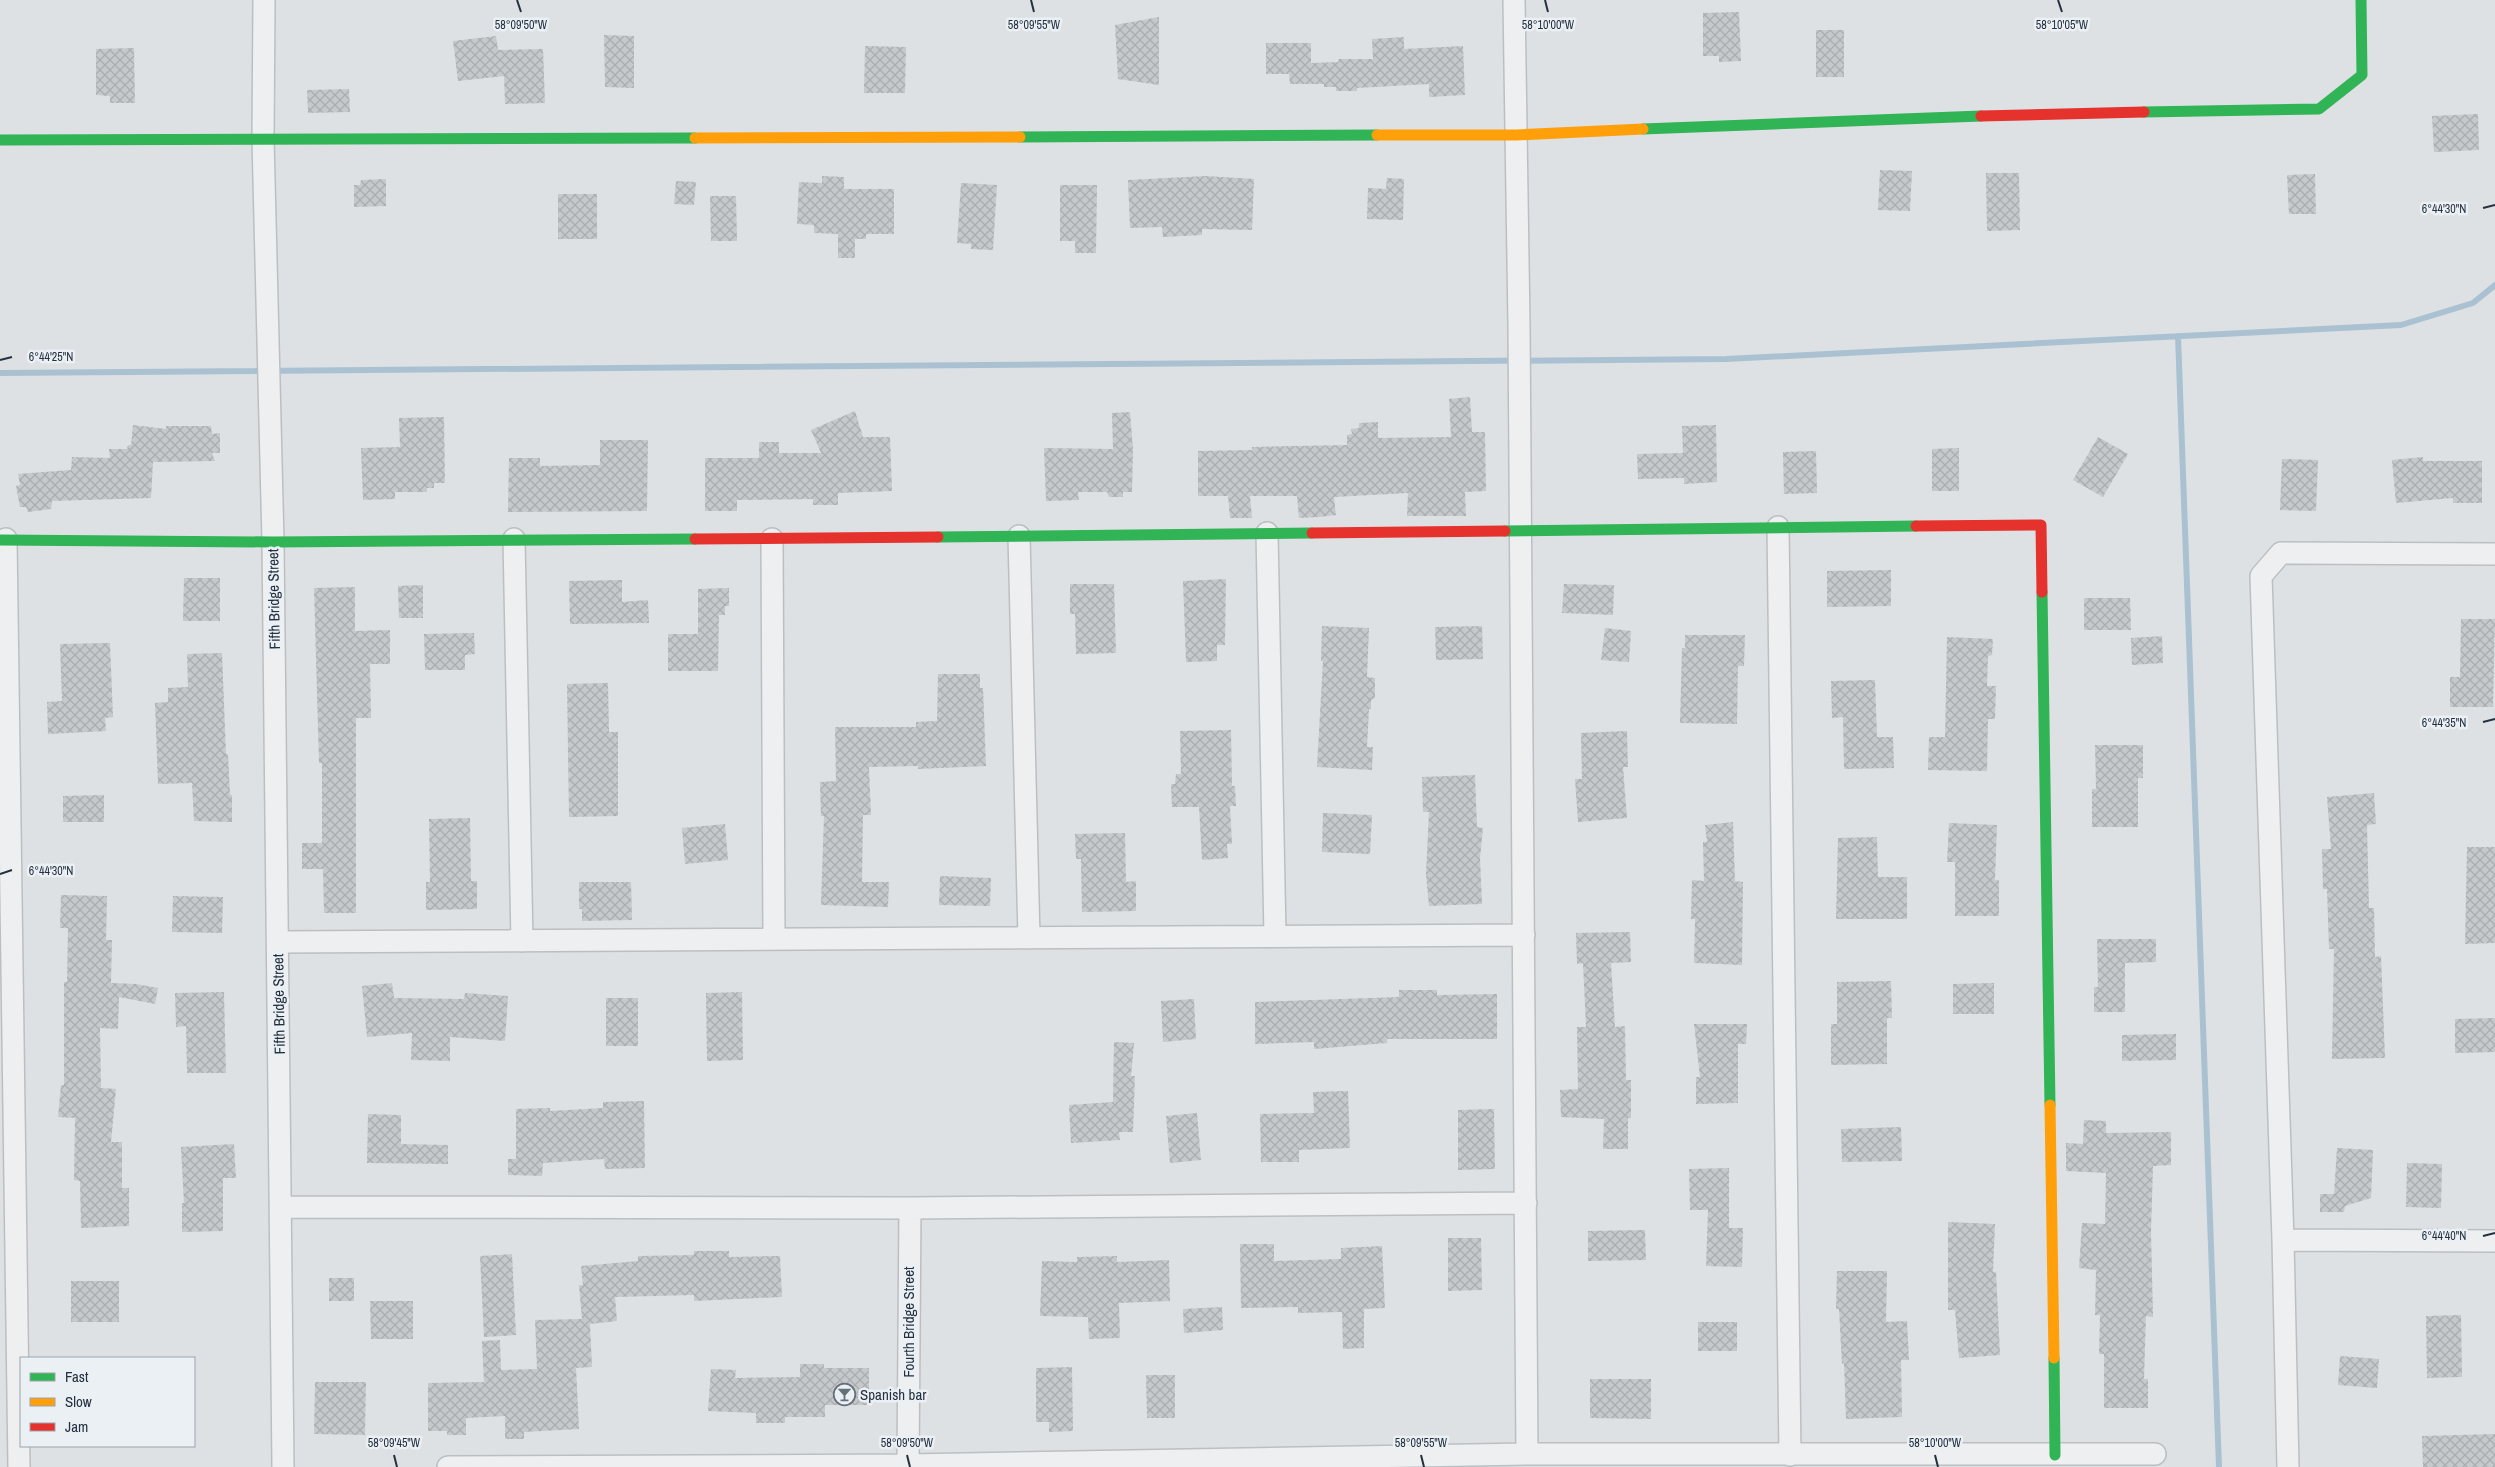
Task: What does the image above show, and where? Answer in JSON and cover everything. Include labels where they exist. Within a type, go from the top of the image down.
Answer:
[{"type":"street","name":"Fifth Bridge Street","points":[[264,0],[262,139],[274,542],[284,1467]]},
{"type":"street","points":[[1514,0],[1521,530],[1527,1454]]},
{"type":"street","points":[[0,140],[1516,135],[1906,117],[2319,109],[2362,74],[2361,0]]},
{"type":"street","points":[[18,1467],[3,540],[274,542],[772,539],[2041,525],[2055,1454]]},
{"type":"street","points":[[1778,528],[1790,1454]]},
{"type":"street","points":[[1267,533],[1275,936]]},
{"type":"street","points":[[1019,536],[1029,938]]},
{"type":"street","points":[[772,539],[774,939]]},
{"type":"street","points":[[514,540],[522,941]]},
{"type":"street","points":[[2288,1467],[2283,1240],[2261,576],[2281,553],[2495,554]]},
{"type":"street","points":[[278,942],[1524,935]]},
{"type":"street","points":[[281,1207],[910,1208],[1526,1203]]},
{"type":"street","name":"Fourth Bridge Street","points":[[908,1466],[910,1208]]},
{"type":"street","points":[[2283,1240],[2495,1241]]},
{"type":"street","points":[[448,1467],[908,1466],[1527,1454],[2155,1454]]},
{"type":"building","points":[[1739,12],[1741,61],[1719,62],[1719,56],[1703,56],[1703,13]]},
{"type":"building","points":[[1159,17],[1159,85],[1118,79],[1115,25]]},
{"type":"building","points":[[1816,30],[1844,30],[1844,77],[1816,77]]},
{"type":"building","points":[[604,35],[634,36],[634,88],[605,87]]},
{"type":"building","points":[[496,36],[498,50],[543,49],[545,103],[505,104],[504,76],[458,81],[453,41]]},
{"type":"building","points":[[1404,37],[1404,49],[1463,46],[1465,95],[1429,97],[1429,84],[1357,88],[1357,91],[1336,91],[1336,87],[1324,87],[1324,84],[1290,84],[1289,74],[1266,74],[1266,43],[1311,43],[1311,63],[1338,62],[1339,59],[1373,59],[1372,39]]},
{"type":"building","points":[[865,46],[906,47],[905,93],[864,93]]},
{"type":"building","points":[[134,48],[135,103],[110,103],[110,96],[96,95],[96,49]]},
{"type":"building","points":[[349,89],[350,112],[308,113],[307,90]]},
{"type":"building","points":[[2478,114],[2479,150],[2434,152],[2432,116]]},
{"type":"building","points":[[1880,170],[1912,171],[1910,211],[1878,210]]},
{"type":"building","points":[[1986,173],[2019,173],[2020,230],[1987,231]]},
{"type":"building","points":[[2315,174],[2316,214],[2289,214],[2287,175]]},
{"type":"building","points":[[822,176],[844,177],[844,189],[894,189],[894,234],[866,234],[866,239],[855,239],[855,258],[838,258],[838,234],[814,233],[814,225],[797,224],[799,182],[822,183]]},
{"type":"building","points":[[1206,176],[1254,179],[1252,230],[1202,229],[1202,235],[1163,237],[1162,227],[1130,228],[1128,180]]},
{"type":"building","points":[[1387,178],[1404,179],[1403,220],[1367,219],[1368,188],[1386,189]]},
{"type":"building","points":[[386,179],[386,206],[354,207],[354,185],[360,185],[361,180]]},
{"type":"building","points":[[676,181],[696,182],[694,205],[674,204]]},
{"type":"building","points":[[961,183],[997,185],[993,250],[971,249],[971,244],[957,243]]},
{"type":"building","points":[[1060,185],[1097,185],[1096,253],[1075,253],[1075,241],[1060,241]]},
{"type":"building","points":[[558,194],[597,194],[597,239],[558,239]]},
{"type":"building","points":[[710,196],[736,196],[737,241],[711,241]]},
{"type":"building","points":[[1470,397],[1472,432],[1485,432],[1486,491],[1465,492],[1466,516],[1407,516],[1408,493],[1334,497],[1336,515],[1299,518],[1297,496],[1250,496],[1252,518],[1230,518],[1228,496],[1198,496],[1198,451],[1252,450],[1252,447],[1347,445],[1347,435],[1352,434],[1351,429],[1359,428],[1359,423],[1378,422],[1378,438],[1451,437],[1449,399]]},
{"type":"building","points":[[855,411],[863,437],[890,437],[892,491],[838,493],[838,505],[813,505],[813,499],[737,500],[737,511],[705,511],[705,458],[759,458],[759,442],[779,442],[779,453],[821,453],[811,430]]},
{"type":"building","points":[[1130,412],[1133,449],[1132,492],[1123,492],[1123,497],[1109,497],[1107,492],[1078,492],[1079,500],[1046,501],[1044,448],[1113,449],[1112,413]]},
{"type":"building","points":[[444,417],[445,483],[434,483],[434,488],[427,488],[427,492],[395,492],[395,499],[363,500],[361,448],[400,447],[399,418]]},
{"type":"building","points":[[133,425],[166,429],[166,426],[211,426],[212,434],[220,433],[220,453],[212,453],[215,461],[153,462],[151,498],[52,501],[51,509],[28,512],[26,507],[20,507],[16,486],[20,485],[18,474],[71,470],[72,457],[110,458],[109,449],[127,449],[128,445],[131,445]]},
{"type":"building","points":[[1716,425],[1717,482],[1684,484],[1684,478],[1638,479],[1637,454],[1683,453],[1682,426]]},
{"type":"building","points":[[2098,437],[2128,454],[2103,497],[2073,480]]},
{"type":"building","points":[[600,440],[648,440],[647,511],[508,512],[509,458],[540,458],[540,466],[600,465]]},
{"type":"building","points":[[1959,448],[1959,491],[1932,491],[1932,449]]},
{"type":"building","points":[[1816,451],[1817,493],[1784,494],[1783,452]]},
{"type":"building","points":[[2423,457],[2423,461],[2482,461],[2482,503],[2453,503],[2453,498],[2396,503],[2392,460]]},
{"type":"building","points":[[2282,459],[2318,460],[2316,511],[2280,510]]},
{"type":"building","points":[[1891,570],[1891,606],[1827,607],[1827,571]]},
{"type":"building","points":[[184,578],[220,578],[220,621],[183,621]]},
{"type":"building","points":[[1226,579],[1225,645],[1217,645],[1217,661],[1186,662],[1183,581]]},
{"type":"building","points":[[622,580],[622,602],[648,600],[649,623],[570,624],[569,581]]},
{"type":"building","points":[[1070,584],[1114,584],[1116,653],[1076,654],[1075,614],[1070,614]]},
{"type":"building","points":[[1564,584],[1614,585],[1613,615],[1562,613]]},
{"type":"building","points":[[423,585],[423,618],[399,618],[398,586]]},
{"type":"building","points":[[355,587],[355,631],[390,630],[390,664],[370,664],[371,718],[356,718],[356,913],[324,913],[323,869],[302,869],[302,843],[322,843],[322,763],[319,763],[314,588]]},
{"type":"building","points":[[729,588],[729,606],[725,606],[725,615],[719,615],[718,671],[668,671],[668,634],[698,634],[698,589]]},
{"type":"building","points":[[2084,598],[2130,598],[2131,630],[2084,630]]},
{"type":"building","points":[[2461,619],[2495,619],[2493,707],[2450,707],[2450,677],[2460,677]]},
{"type":"building","points":[[1322,626],[1369,628],[1367,677],[1375,678],[1375,698],[1371,700],[1371,709],[1369,709],[1367,747],[1373,747],[1372,770],[1317,767],[1323,661],[1321,661]]},
{"type":"building","points":[[1482,626],[1483,659],[1436,660],[1435,627]]},
{"type":"building","points":[[1605,628],[1631,631],[1629,662],[1601,660]]},
{"type":"building","points":[[474,633],[475,654],[465,655],[465,670],[425,670],[424,634]]},
{"type":"building","points":[[1685,635],[1745,635],[1744,666],[1738,666],[1737,724],[1680,723],[1682,648],[1685,648]]},
{"type":"building","points":[[2162,636],[2163,663],[2132,665],[2131,638]]},
{"type":"building","points":[[1947,637],[1993,639],[1992,655],[1988,656],[1987,686],[1996,686],[1995,719],[1988,719],[1987,771],[1928,770],[1929,737],[1945,737]]},
{"type":"building","points":[[110,643],[113,717],[105,718],[106,731],[48,734],[47,702],[62,701],[60,644]]},
{"type":"building","points":[[222,653],[226,754],[228,754],[230,795],[232,795],[232,822],[194,821],[192,783],[158,784],[155,703],[168,702],[168,688],[188,687],[187,654]]},
{"type":"building","points":[[938,674],[980,674],[980,688],[983,688],[986,766],[918,769],[918,766],[869,767],[871,815],[863,815],[862,882],[889,882],[888,907],[821,905],[824,816],[821,816],[820,782],[836,781],[835,727],[916,727],[916,722],[937,721]]},
{"type":"building","points":[[1875,680],[1877,737],[1893,737],[1894,768],[1844,769],[1843,717],[1832,718],[1831,681]]},
{"type":"building","points":[[608,683],[609,732],[618,732],[618,816],[569,817],[567,684]]},
{"type":"building","points":[[1231,730],[1232,786],[1235,786],[1236,806],[1230,806],[1232,844],[1227,844],[1228,858],[1202,860],[1199,807],[1172,807],[1171,784],[1175,784],[1176,774],[1181,774],[1180,731]]},
{"type":"building","points":[[1627,731],[1628,767],[1623,767],[1627,818],[1578,822],[1575,779],[1582,779],[1581,733]]},
{"type":"building","points":[[2095,745],[2143,745],[2143,778],[2138,778],[2138,827],[2092,827],[2092,789],[2096,789]]},
{"type":"building","points":[[1475,775],[1477,827],[1483,828],[1480,858],[1482,904],[1429,906],[1426,874],[1429,812],[1423,812],[1422,777]]},
{"type":"building","points":[[2374,793],[2376,824],[2367,825],[2369,908],[2374,908],[2375,957],[2381,956],[2385,1058],[2332,1059],[2334,949],[2329,949],[2327,889],[2323,889],[2322,849],[2331,849],[2327,797]]},
{"type":"building","points":[[104,795],[104,822],[63,822],[63,796]]},
{"type":"building","points":[[1323,813],[1372,815],[1370,854],[1322,852]]},
{"type":"building","points":[[470,818],[471,881],[477,881],[477,909],[426,910],[426,882],[430,882],[429,819]]},
{"type":"building","points":[[1733,822],[1735,881],[1743,882],[1742,965],[1694,963],[1695,919],[1691,919],[1692,880],[1704,881],[1703,842],[1707,842],[1705,825]]},
{"type":"building","points":[[1949,823],[1997,825],[1995,880],[1999,880],[1999,916],[1955,916],[1955,862],[1947,862]]},
{"type":"building","points":[[725,824],[728,860],[685,864],[682,828]]},
{"type":"building","points":[[1125,833],[1126,882],[1136,881],[1136,911],[1082,912],[1081,859],[1076,859],[1075,834]]},
{"type":"building","points":[[1877,837],[1878,877],[1907,877],[1907,919],[1836,919],[1838,838]]},
{"type":"building","points":[[2467,847],[2495,847],[2495,943],[2465,944]]},
{"type":"building","points":[[940,876],[991,878],[990,906],[939,905]]},
{"type":"building","points":[[579,882],[631,882],[632,920],[582,921],[582,909],[579,909]]},
{"type":"building","points":[[61,895],[107,896],[106,940],[112,940],[111,983],[136,984],[158,988],[155,1004],[119,997],[118,1029],[100,1028],[101,1088],[116,1089],[111,1142],[122,1142],[122,1188],[129,1188],[129,1226],[81,1228],[80,1181],[74,1180],[75,1118],[58,1117],[61,1085],[64,1085],[64,982],[67,982],[68,928],[60,928]]},
{"type":"building","points":[[173,896],[223,897],[222,933],[172,932]]},
{"type":"building","points":[[1630,932],[1631,962],[1611,963],[1615,1027],[1625,1026],[1626,1080],[1631,1080],[1631,1118],[1628,1118],[1628,1149],[1603,1149],[1604,1119],[1561,1117],[1560,1090],[1578,1089],[1577,1027],[1586,1027],[1583,963],[1577,964],[1576,933]]},
{"type":"building","points":[[2097,939],[2156,939],[2156,962],[2125,963],[2125,1012],[2094,1012],[2094,987],[2098,987]]},
{"type":"building","points":[[1891,981],[1892,1018],[1887,1018],[1887,1064],[1831,1065],[1831,1024],[1837,1024],[1837,982]]},
{"type":"building","points":[[392,983],[394,998],[464,999],[465,993],[508,996],[505,1041],[450,1037],[450,1061],[411,1060],[412,1033],[367,1037],[362,986]]},
{"type":"building","points":[[1994,983],[1994,1014],[1953,1014],[1953,984]]},
{"type":"building","points":[[1399,990],[1437,990],[1437,995],[1497,994],[1497,1039],[1387,1039],[1387,1043],[1314,1049],[1314,1042],[1255,1044],[1255,1002],[1399,997]]},
{"type":"building","points":[[224,992],[226,1073],[187,1073],[186,1026],[176,1027],[175,993]]},
{"type":"building","points":[[742,992],[743,1060],[707,1061],[706,993]]},
{"type":"building","points":[[606,998],[638,998],[638,1046],[606,1046]]},
{"type":"building","points":[[1194,999],[1196,1039],[1163,1042],[1161,1001]]},
{"type":"building","points":[[2495,1018],[2495,1052],[2455,1053],[2455,1019]]},
{"type":"building","points":[[1694,1024],[1747,1024],[1746,1044],[1738,1044],[1738,1103],[1696,1104],[1696,1077],[1700,1077]]},
{"type":"building","points":[[2176,1034],[2176,1060],[2122,1061],[2122,1035]]},
{"type":"building","points":[[1114,1042],[1134,1043],[1131,1076],[1135,1076],[1133,1132],[1119,1132],[1120,1140],[1071,1143],[1069,1105],[1113,1102]]},
{"type":"building","points":[[1348,1091],[1350,1148],[1299,1150],[1299,1162],[1261,1162],[1260,1114],[1314,1113],[1313,1092]]},
{"type":"building","points":[[644,1101],[645,1168],[605,1169],[604,1159],[543,1163],[542,1176],[508,1175],[508,1159],[516,1159],[516,1109],[550,1108],[550,1111],[603,1108],[603,1102]]},
{"type":"building","points":[[1494,1109],[1495,1169],[1458,1170],[1458,1110]]},
{"type":"building","points":[[1197,1113],[1201,1160],[1170,1163],[1166,1116]]},
{"type":"building","points":[[368,1114],[401,1115],[401,1144],[448,1145],[448,1164],[367,1163]]},
{"type":"building","points":[[2084,1120],[2106,1121],[2106,1133],[2171,1132],[2171,1165],[2153,1166],[2151,1232],[2153,1317],[2146,1316],[2144,1379],[2148,1379],[2148,1408],[2104,1408],[2104,1354],[2099,1354],[2100,1315],[2095,1315],[2096,1270],[2079,1268],[2082,1223],[2105,1224],[2106,1173],[2066,1171],[2066,1143],[2083,1144]]},
{"type":"building","points":[[1901,1127],[1902,1161],[1842,1162],[1841,1129]]},
{"type":"building","points":[[234,1144],[236,1178],[223,1178],[223,1231],[182,1232],[182,1203],[184,1203],[181,1147]]},
{"type":"building","points":[[2337,1148],[2373,1150],[2371,1198],[2345,1206],[2344,1212],[2320,1212],[2320,1194],[2334,1194]]},
{"type":"building","points":[[2407,1163],[2442,1164],[2441,1208],[2406,1207]]},
{"type":"building","points":[[1729,1168],[1729,1228],[1743,1228],[1742,1267],[1706,1266],[1708,1210],[1690,1210],[1689,1169]]},
{"type":"building","points":[[1948,1222],[1995,1224],[1993,1272],[1996,1272],[2000,1355],[1959,1358],[1955,1310],[1948,1310]]},
{"type":"building","points":[[1645,1230],[1646,1260],[1588,1261],[1588,1231]]},
{"type":"building","points":[[1448,1238],[1481,1238],[1482,1290],[1448,1291]]},
{"type":"building","points":[[1240,1244],[1274,1244],[1274,1261],[1341,1259],[1341,1248],[1382,1246],[1385,1308],[1364,1309],[1364,1348],[1343,1349],[1342,1312],[1298,1313],[1298,1307],[1241,1308]]},
{"type":"building","points":[[694,1251],[729,1251],[729,1257],[780,1256],[782,1297],[694,1301],[694,1295],[615,1297],[617,1321],[590,1324],[592,1367],[576,1368],[579,1429],[524,1432],[524,1439],[505,1439],[505,1416],[466,1418],[466,1435],[447,1435],[447,1431],[428,1431],[428,1383],[484,1382],[482,1341],[500,1340],[501,1370],[537,1369],[535,1320],[582,1319],[579,1285],[583,1285],[581,1266],[638,1261],[638,1256],[694,1255]]},
{"type":"building","points":[[512,1254],[516,1335],[484,1337],[480,1256]]},
{"type":"building","points":[[1117,1256],[1117,1262],[1169,1260],[1170,1301],[1119,1303],[1120,1338],[1089,1339],[1088,1317],[1040,1316],[1042,1261],[1077,1262],[1077,1257]]},
{"type":"building","points":[[1837,1271],[1887,1271],[1886,1322],[1907,1321],[1909,1360],[1901,1360],[1902,1417],[1846,1419],[1844,1363],[1842,1364],[1839,1309],[1836,1309]]},
{"type":"building","points":[[329,1278],[354,1278],[354,1301],[329,1301]]},
{"type":"building","points":[[71,1281],[119,1281],[119,1322],[71,1322]]},
{"type":"building","points":[[370,1301],[413,1301],[413,1339],[371,1339]]},
{"type":"building","points":[[1222,1307],[1223,1330],[1184,1333],[1183,1309]]},
{"type":"building","points":[[2461,1315],[2462,1377],[2427,1378],[2426,1316]]},
{"type":"building","points":[[1698,1322],[1737,1322],[1737,1351],[1698,1351]]},
{"type":"building","points":[[2340,1356],[2379,1359],[2377,1388],[2338,1385]]},
{"type":"building","points":[[800,1364],[824,1364],[824,1368],[869,1368],[869,1405],[825,1405],[825,1417],[785,1417],[785,1423],[756,1423],[756,1413],[708,1411],[711,1369],[736,1370],[735,1378],[800,1377]]},
{"type":"building","points":[[1072,1367],[1073,1431],[1049,1432],[1049,1422],[1036,1422],[1036,1368]]},
{"type":"building","points":[[1146,1375],[1175,1375],[1175,1418],[1147,1418]]},
{"type":"building","points":[[1590,1379],[1651,1379],[1651,1419],[1590,1418]]},
{"type":"building","points":[[315,1382],[366,1382],[365,1435],[314,1434]]},
{"type":"building","points":[[2495,1434],[2495,1467],[2423,1467],[2422,1436]]},
{"type":"waterway","points":[[0,373],[1726,359],[2401,325],[2473,303],[2495,285]]},
{"type":"waterway","points":[[2178,336],[2219,1467]]},
{"type":"traffic: fast","points":[[2144,112],[2319,109],[2362,75],[2361,0]]},
{"type":"traffic: fast","points":[[1643,129],[1981,116]]},
{"type":"traffic: fast","points":[[1020,137],[1377,135]]},
{"type":"traffic: fast","points":[[0,140],[695,138]]},
{"type":"traffic: fast","points":[[1505,531],[1916,526]]},
{"type":"traffic: fast","points":[[938,537],[1312,533]]},
{"type":"traffic: fast","points":[[0,540],[273,542],[695,539]]},
{"type":"traffic: fast","points":[[2042,592],[2050,1105]]},
{"type":"traffic: fast","points":[[2054,1358],[2055,1455]]},
{"type":"traffic: slow","points":[[1377,135],[1516,135],[1643,129]]},
{"type":"traffic: slow","points":[[695,138],[1020,137]]},
{"type":"traffic: slow","points":[[2050,1105],[2054,1358]]},
{"type":"traffic: jam","points":[[1981,116],[2144,112]]},
{"type":"traffic: jam","points":[[1916,526],[2041,525],[2042,592]]},
{"type":"traffic: jam","points":[[1312,533],[1505,531]]},
{"type":"traffic: jam","points":[[695,539],[938,537]]},
{"type":"place","name":"Spanish bar","points":[[844,1395]]}]
